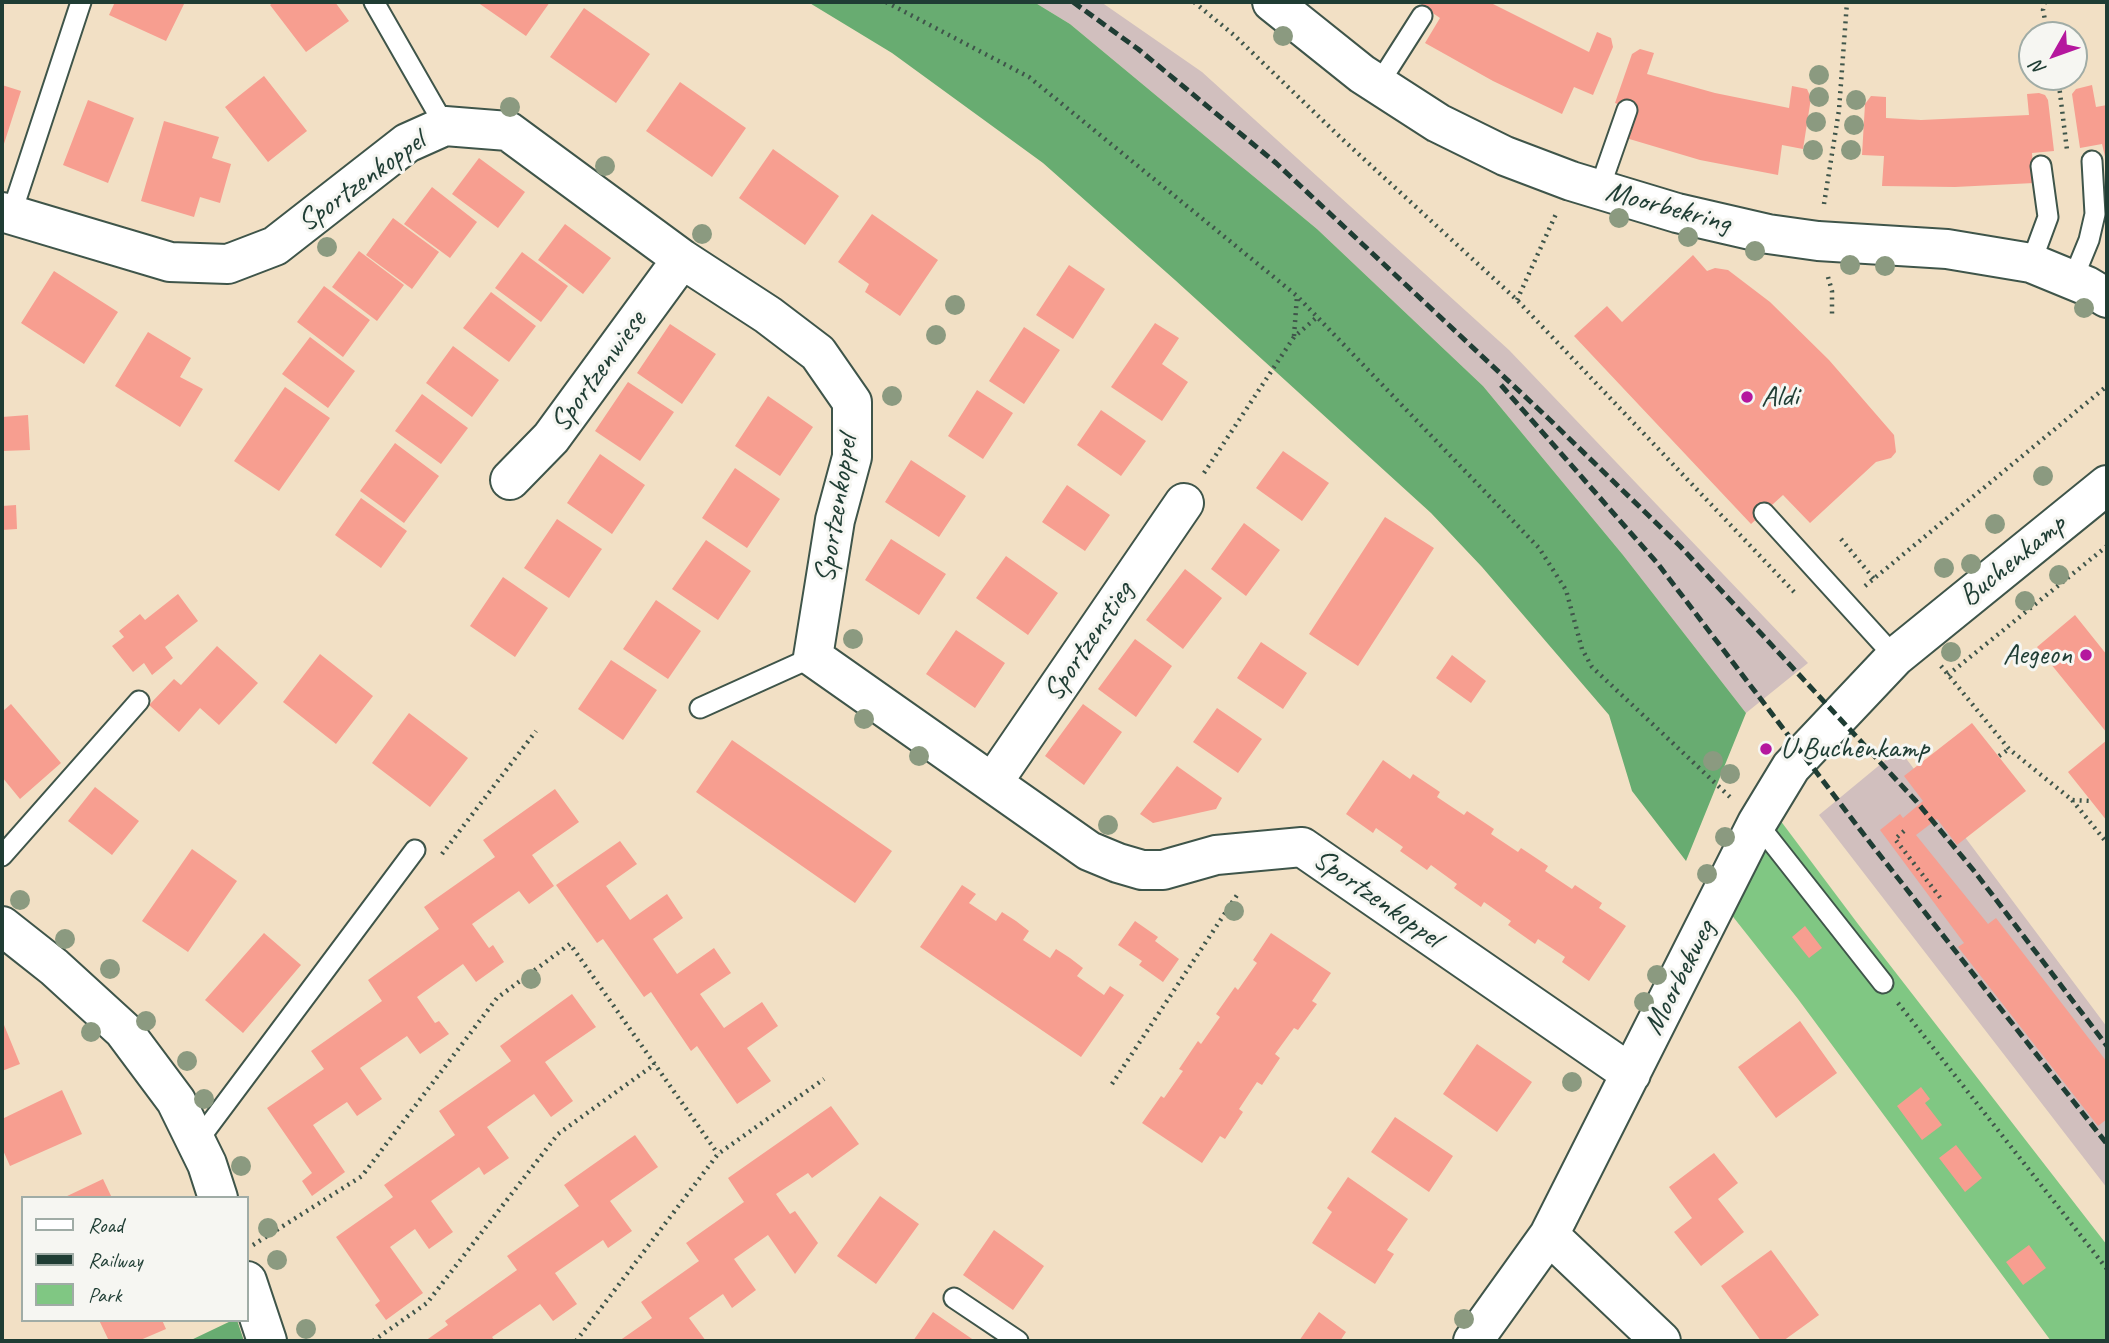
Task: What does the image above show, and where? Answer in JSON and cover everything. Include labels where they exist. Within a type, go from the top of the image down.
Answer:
[{"type":"street","name":"Moorbekring","points":[[1272,2],[1378,85],[1438,123],[1470,140],[1585,186],[1726,225],[1818,241],[1947,249],[2031,263],[2073,279],[2107,298]]},
{"type":"street","name":"Sportzenkoppel","points":[[6,214],[170,262],[228,264],[275,246],[407,144],[444,126],[508,131],[682,259],[768,314],[818,353],[852,402],[852,457],[835,520],[813,657],[1089,850],[1118,863],[1142,870],[1163,870],[1216,855],[1302,846],[1632,1073]]},
{"type":"street","name":"Sportzenwiese","points":[[510,480],[551,438],[682,259]]},
{"type":"street","name":"Buchenkamp","points":[[1906,647],[2107,485]]},
{"type":"street","name":"Sportzenstieg","points":[[993,782],[1184,503]]},
{"type":"street","name":"Moorbekweg","points":[[1472,1341],[1549,1235],[1757,823],[1791,767],[1906,647]]},
{"type":"street","points":[[2,926],[54,967],[123,1030],[176,1101],[207,1164],[217,1196]]},
{"type":"street","points":[[1549,1235],[1661,1341]]},
{"type":"street","points":[[248,1284],[267,1341]]},
{"type":"lane","points":[[6,214],[81,2]]},
{"type":"lane","points":[[373,2],[444,126]]},
{"type":"lane","points":[[1378,85],[1422,16]]},
{"type":"lane","points":[[1585,186],[1627,110]]},
{"type":"lane","points":[[2073,279],[2089,240],[2095,214],[2092,161]]},
{"type":"lane","points":[[2031,263],[2048,217],[2041,166]]},
{"type":"lane","points":[[1764,513],[1861,618],[1906,647]]},
{"type":"lane","points":[[700,708],[813,657]]},
{"type":"lane","points":[[2,856],[139,701]]},
{"type":"lane","points":[[1757,823],[1883,984]]},
{"type":"lane","points":[[196,1143],[415,850]]},
{"type":"lane","points":[[954,1298],[1018,1341]]},
{"type":"path","points":[[886,2],[1028,77],[1297,296],[1539,548],[1566,590],[1582,649],[1592,667],[1757,823]]},
{"type":"path","points":[[1195,2],[1481,264],[1799,598]]},
{"type":"path","points":[[1832,314],[1832,291],[1818,241],[1839,110],[1847,2]]},
{"type":"path","points":[[2045,2],[2045,21]]},
{"type":"path","points":[[1517,300],[1585,186]]},
{"type":"path","points":[[1294,337],[1297,296]]},
{"type":"path","points":[[1184,503],[1294,337],[1316,318]]},
{"type":"path","points":[[1861,618],[1857,593],[2107,386]]},
{"type":"path","points":[[1841,538],[1874,579]]},
{"type":"path","points":[[1948,675],[2107,547]]},
{"type":"path","points":[[1906,647],[1948,675],[2009,749],[2072,800],[2107,843]]},
{"type":"path","points":[[1999,757],[2009,749]]},
{"type":"path","points":[[2072,800],[2091,801]]},
{"type":"path","points":[[1904,831],[1895,839],[1942,900]]},
{"type":"path","points":[[1112,1084],[1266,850]]},
{"type":"path","points":[[248,1248],[362,1176],[497,998],[570,944],[718,1154]]},
{"type":"path","points":[[1883,984],[2107,1269]]},
{"type":"path","points":[[373,1341],[427,1303],[558,1135],[655,1064]]},
{"type":"path","points":[[576,1341],[718,1154],[824,1079]]},
{"type":"shaded area","points":[[1034,2],[1101,2],[1202,72],[1509,350],[1808,663],[1746,713],[1623,555],[1483,386],[1317,229],[1070,24]]},
{"type":"shaded area","points":[[1899,749],[2107,1027],[2107,1188],[1819,815]]},
{"type":"green space","points":[[808,2],[1034,2],[1070,24],[1317,229],[1483,386],[1623,555],[1746,713],[1686,861],[1632,791],[1609,715],[1482,567],[1431,513],[1043,163],[892,53]]},
{"type":"green space","points":[[1768,804],[2107,1245],[2107,1341],[2051,1341],[1798,999],[1719,899]]},
{"type":"green space","points":[[229,1322],[238,1322],[244,1341],[189,1341]]},
{"type":"building","points":[[115,2],[185,2],[166,41],[109,15]]},
{"type":"building","points":[[274,2],[335,2],[349,21],[306,52],[270,5]]},
{"type":"building","points":[[477,2],[550,2],[526,36]]},
{"type":"building","points":[[1423,2],[1489,2],[1589,52],[1597,32],[1611,38],[1613,47],[1593,95],[1574,87],[1562,114],[1493,81],[1425,43],[1440,18],[1421,5]]},
{"type":"building","points":[[584,8],[650,54],[616,103],[550,57]]},
{"type":"building","points":[[1640,49],[1654,53],[1647,74],[1715,93],[1789,108],[1792,86],[1807,89],[1811,98],[1803,149],[1782,145],[1778,175],[1700,160],[1626,138],[1635,110],[1615,103],[1632,54]]},
{"type":"building","points":[[264,76],[307,131],[268,162],[225,107]]},
{"type":"building","points":[[680,82],[746,128],[712,177],[646,131]]},
{"type":"building","points":[[2,85],[21,91],[2,150]]},
{"type":"building","points":[[2092,85],[2096,107],[2107,105],[2107,165],[2102,144],[2080,148],[2072,94],[2074,91],[2088,91],[2088,86]]},
{"type":"building","points":[[2027,94],[2045,95],[2048,100],[2054,151],[2032,153],[2034,183],[1955,187],[1882,186],[1884,156],[1862,155],[1865,104],[1871,96],[1886,97],[1886,118],[1921,120],[2029,115]]},
{"type":"building","points":[[88,100],[134,118],[108,183],[63,165]]},
{"type":"building","points":[[164,121],[219,137],[212,158],[231,164],[220,203],[200,197],[194,217],[141,201]]},
{"type":"building","points":[[773,149],[839,196],[805,245],[739,198]]},
{"type":"building","points":[[479,158],[525,192],[498,228],[452,194]]},
{"type":"building","points":[[432,187],[477,222],[450,258],[404,224]]},
{"type":"building","points":[[872,214],[938,260],[900,316],[865,292],[869,284],[838,262]]},
{"type":"building","points":[[393,218],[439,252],[412,289],[366,255]]},
{"type":"building","points":[[565,224],[611,258],[583,294],[538,260]]},
{"type":"building","points":[[359,251],[404,285],[377,321],[332,287]]},
{"type":"building","points":[[522,252],[568,286],[541,322],[495,288]]},
{"type":"building","name":"Aldi","points":[[1693,255],[1707,271],[1715,268],[1728,270],[1770,302],[1829,360],[1894,435],[1896,452],[1891,458],[1876,462],[1810,523],[1783,495],[1751,524],[1574,336],[1607,306],[1622,322]]},
{"type":"building","points":[[1069,265],[1105,289],[1073,339],[1036,315]]},
{"type":"building","points":[[54,271],[118,312],[84,364],[21,323]]},
{"type":"building","points":[[324,286],[370,320],[343,357],[297,322]]},
{"type":"building","points":[[491,292],[536,326],[509,362],[463,328]]},
{"type":"building","points":[[1155,323],[1179,338],[1162,364],[1188,382],[1162,421],[1111,387]]},
{"type":"building","points":[[670,324],[716,354],[682,404],[637,373]]},
{"type":"building","points":[[1024,327],[1060,350],[1024,404],[989,381]]},
{"type":"building","points":[[148,332],[191,358],[180,377],[203,389],[180,427],[115,386]]},
{"type":"building","points":[[310,337],[355,371],[328,408],[282,374]]},
{"type":"building","points":[[453,346],[499,380],[472,417],[426,383]]},
{"type":"building","points":[[628,382],[674,412],[640,461],[595,431]]},
{"type":"building","points":[[285,387],[330,418],[279,491],[234,461]]},
{"type":"building","points":[[977,390],[1013,413],[983,459],[948,436]]},
{"type":"building","points":[[422,394],[468,428],[441,464],[395,431]]},
{"type":"building","points":[[768,396],[813,427],[780,476],[735,446]]},
{"type":"building","points":[[1101,410],[1146,441],[1121,476],[1077,445]]},
{"type":"building","points":[[28,415],[30,450],[2,451],[2,417]]},
{"type":"building","points":[[395,443],[439,476],[404,523],[360,491]]},
{"type":"building","points":[[1283,451],[1329,483],[1302,521],[1256,488]]},
{"type":"building","points":[[600,454],[645,485],[612,534],[567,503]]},
{"type":"building","points":[[911,460],[966,496],[939,537],[885,502]]},
{"type":"building","points":[[735,468],[780,499],[747,548],[702,518]]},
{"type":"building","points":[[1067,485],[1110,515],[1085,551],[1042,522]]},
{"type":"building","points":[[361,498],[407,531],[381,568],[335,535]]},
{"type":"building","points":[[16,505],[17,529],[2,530],[2,506]]},
{"type":"building","points":[[1385,517],[1434,548],[1358,666],[1309,634]]},
{"type":"building","points":[[557,519],[602,549],[569,598],[524,568]]},
{"type":"building","points":[[1244,523],[1280,550],[1246,596],[1211,569]]},
{"type":"building","points":[[891,539],[946,574],[919,615],[865,580]]},
{"type":"building","points":[[706,540],[751,571],[718,620],[672,589]]},
{"type":"building","points":[[1006,556],[1058,593],[1028,635],[976,598]]},
{"type":"building","points":[[1185,569],[1222,598],[1183,649],[1146,620]]},
{"type":"building","points":[[503,577],[548,608],[515,657],[470,626]]},
{"type":"building","points":[[178,594],[198,621],[165,647],[173,658],[152,675],[144,663],[133,672],[112,646],[124,637],[119,631],[140,614],[145,620]]},
{"type":"building","points":[[656,600],[701,631],[668,679],[623,649]]},
{"type":"building","points":[[2075,615],[2107,655],[2107,733],[2037,647]]},
{"type":"building","points":[[956,630],[1005,663],[975,708],[926,674]]},
{"type":"building","points":[[1135,639],[1172,666],[1136,717],[1098,689]]},
{"type":"building","points":[[1261,642],[1307,673],[1283,709],[1237,678]]},
{"type":"building","points":[[217,646],[258,683],[219,725],[200,708],[179,732],[149,705],[174,679],[181,685]]},
{"type":"building","points":[[320,654],[373,696],[336,744],[283,702]]},
{"type":"building","points":[[1452,655],[1486,681],[1471,703],[1436,678]]},
{"type":"building","points":[[611,660],[657,690],[623,740],[578,709]]},
{"type":"building","points":[[11,704],[61,763],[20,799],[2,777],[2,712]]},
{"type":"building","points":[[1083,704],[1122,732],[1084,785],[1045,756]]},
{"type":"building","points":[[1217,708],[1262,739],[1238,773],[1193,742]]},
{"type":"building","points":[[409,713],[468,758],[430,807],[372,763]]},
{"type":"building","points":[[1972,723],[2026,791],[1957,845],[1937,819],[1916,835],[1988,924],[1996,918],[2107,1062],[2107,1119],[2098,1126],[1958,947],[1964,943],[1880,830],[1900,814],[1903,818],[1923,801],[1904,776]]},
{"type":"building","points":[[732,740],[892,851],[855,903],[696,792]]},
{"type":"building","points":[[2107,740],[2107,821],[2068,772]]},
{"type":"building","points":[[1383,760],[1410,779],[1413,774],[1440,792],[1437,797],[1464,815],[1467,811],[1494,829],[1491,834],[1518,852],[1521,848],[1548,866],[1545,871],[1572,889],[1575,885],[1602,903],[1599,908],[1626,926],[1589,981],[1562,962],[1565,957],[1538,939],[1535,944],[1508,925],[1511,921],[1484,902],[1481,907],[1454,888],[1457,884],[1431,865],[1427,870],[1400,851],[1403,847],[1376,828],[1373,833],[1346,814]]},
{"type":"building","points":[[1177,766],[1222,798],[1216,809],[1153,823],[1140,814]]},
{"type":"building","points":[[95,787],[139,821],[112,855],[68,821]]},
{"type":"building","points":[[555,789],[579,822],[532,855],[554,886],[529,904],[519,891],[472,924],[489,948],[493,945],[504,962],[476,982],[463,964],[417,997],[435,1023],[439,1021],[449,1034],[420,1054],[407,1036],[360,1068],[382,1099],[357,1116],[347,1102],[313,1125],[345,1172],[312,1196],[302,1181],[312,1173],[267,1108],[324,1069],[311,1051],[382,1001],[368,980],[439,929],[424,907],[495,857],[483,840]]},
{"type":"building","points":[[620,841],[637,864],[606,886],[630,920],[667,894],[683,918],[653,939],[677,974],[714,948],[731,973],[700,994],[724,1028],[762,1002],[778,1026],[747,1048],[771,1081],[737,1104],[697,1046],[691,1051],[651,992],[644,997],[603,939],[597,943],[556,885]]},
{"type":"building","points":[[192,849],[237,881],[188,952],[142,921]]},
{"type":"building","points":[[962,885],[976,894],[969,903],[996,921],[1002,912],[1016,921],[1029,931],[1023,940],[1050,958],[1056,949],[1070,958],[1083,968],[1077,976],[1104,995],[1110,986],[1124,995],[1081,1057],[920,947]]},
{"type":"building","points":[[1135,921],[1158,937],[1155,941],[1179,959],[1163,982],[1139,965],[1142,961],[1118,945]]},
{"type":"building","points":[[1805,926],[1822,948],[1809,958],[1792,937]]},
{"type":"building","points":[[264,933],[301,965],[243,1033],[205,1000]]},
{"type":"building","points":[[1271,933],[1331,973],[1312,1001],[1317,1004],[1298,1030],[1294,1028],[1275,1054],[1280,1058],[1262,1085],[1257,1082],[1239,1109],[1243,1112],[1225,1139],[1220,1136],[1202,1163],[1142,1123],[1183,1071],[1179,1069],[1198,1041],[1201,1044],[1220,1017],[1216,1014],[1235,987],[1238,990],[1257,963],[1253,960]]},
{"type":"building","points":[[572,994],[596,1027],[545,1062],[573,1101],[551,1117],[534,1094],[487,1127],[509,1158],[484,1175],[479,1167],[431,1201],[453,1232],[429,1249],[415,1229],[390,1247],[423,1293],[386,1320],[375,1305],[380,1301],[336,1237],[393,1197],[384,1185],[455,1135],[439,1111],[511,1061],[500,1046]]},
{"type":"building","points":[[2,1020],[20,1064],[2,1071]]},
{"type":"building","points":[[1800,1021],[1837,1073],[1776,1118],[1738,1067]]},
{"type":"building","points":[[1477,1044],[1532,1082],[1497,1132],[1443,1094]]},
{"type":"building","points":[[1921,1087],[1930,1099],[1925,1103],[1942,1125],[1922,1140],[1897,1106]]},
{"type":"building","points":[[62,1090],[82,1134],[10,1166],[2,1148],[2,1119]]},
{"type":"building","points":[[831,1106],[859,1144],[812,1178],[808,1173],[776,1194],[790,1214],[795,1211],[818,1243],[795,1274],[768,1235],[734,1259],[756,1290],[732,1308],[723,1294],[689,1318],[706,1341],[619,1341],[652,1318],[641,1302],[699,1261],[686,1243],[744,1202],[728,1178]]},
{"type":"building","points":[[1395,1117],[1453,1156],[1429,1192],[1371,1152]]},
{"type":"building","points":[[635,1135],[658,1167],[610,1201],[632,1231],[608,1248],[603,1240],[555,1273],[577,1304],[553,1321],[540,1304],[492,1337],[495,1341],[425,1341],[448,1325],[445,1321],[517,1270],[507,1256],[579,1206],[564,1185]]},
{"type":"building","points":[[1956,1145],[1982,1178],[1965,1192],[1939,1158]]},
{"type":"building","points":[[1714,1153],[1738,1183],[1718,1199],[1744,1232],[1701,1266],[1674,1232],[1692,1218],[1669,1187]]},
{"type":"building","points":[[1348,1177],[1408,1219],[1387,1250],[1394,1254],[1375,1284],[1312,1243],[1332,1212],[1327,1208]]},
{"type":"building","points":[[103,1179],[111,1196],[67,1196]]},
{"type":"building","points":[[880,1196],[919,1224],[876,1284],[837,1256]]},
{"type":"building","points":[[994,1230],[1044,1266],[1013,1310],[963,1275]]},
{"type":"building","points":[[2029,1245],[2046,1268],[2023,1285],[2006,1262]]},
{"type":"building","points":[[1771,1250],[1819,1315],[1783,1341],[1761,1341],[1721,1286]]},
{"type":"building","points":[[933,1312],[975,1341],[913,1341]]},
{"type":"building","points":[[1319,1312],[1346,1332],[1340,1341],[1299,1341]]},
{"type":"building","points":[[100,1322],[163,1322],[166,1329],[138,1341],[109,1341]]},
{"type":"railway","points":[[1073,2],[1138,49],[1276,163],[1680,546],[1916,801],[1975,872],[2107,1046]]},
{"type":"railway","points":[[1501,385],[1658,564],[1868,840],[2107,1144]]},
{"type":"place","name":"Aldi","points":[[1747,397]]},
{"type":"place","name":"Aegeon","points":[[2086,655]]},
{"type":"place","name":"U Buchenkamp","points":[[1766,749]]}]
